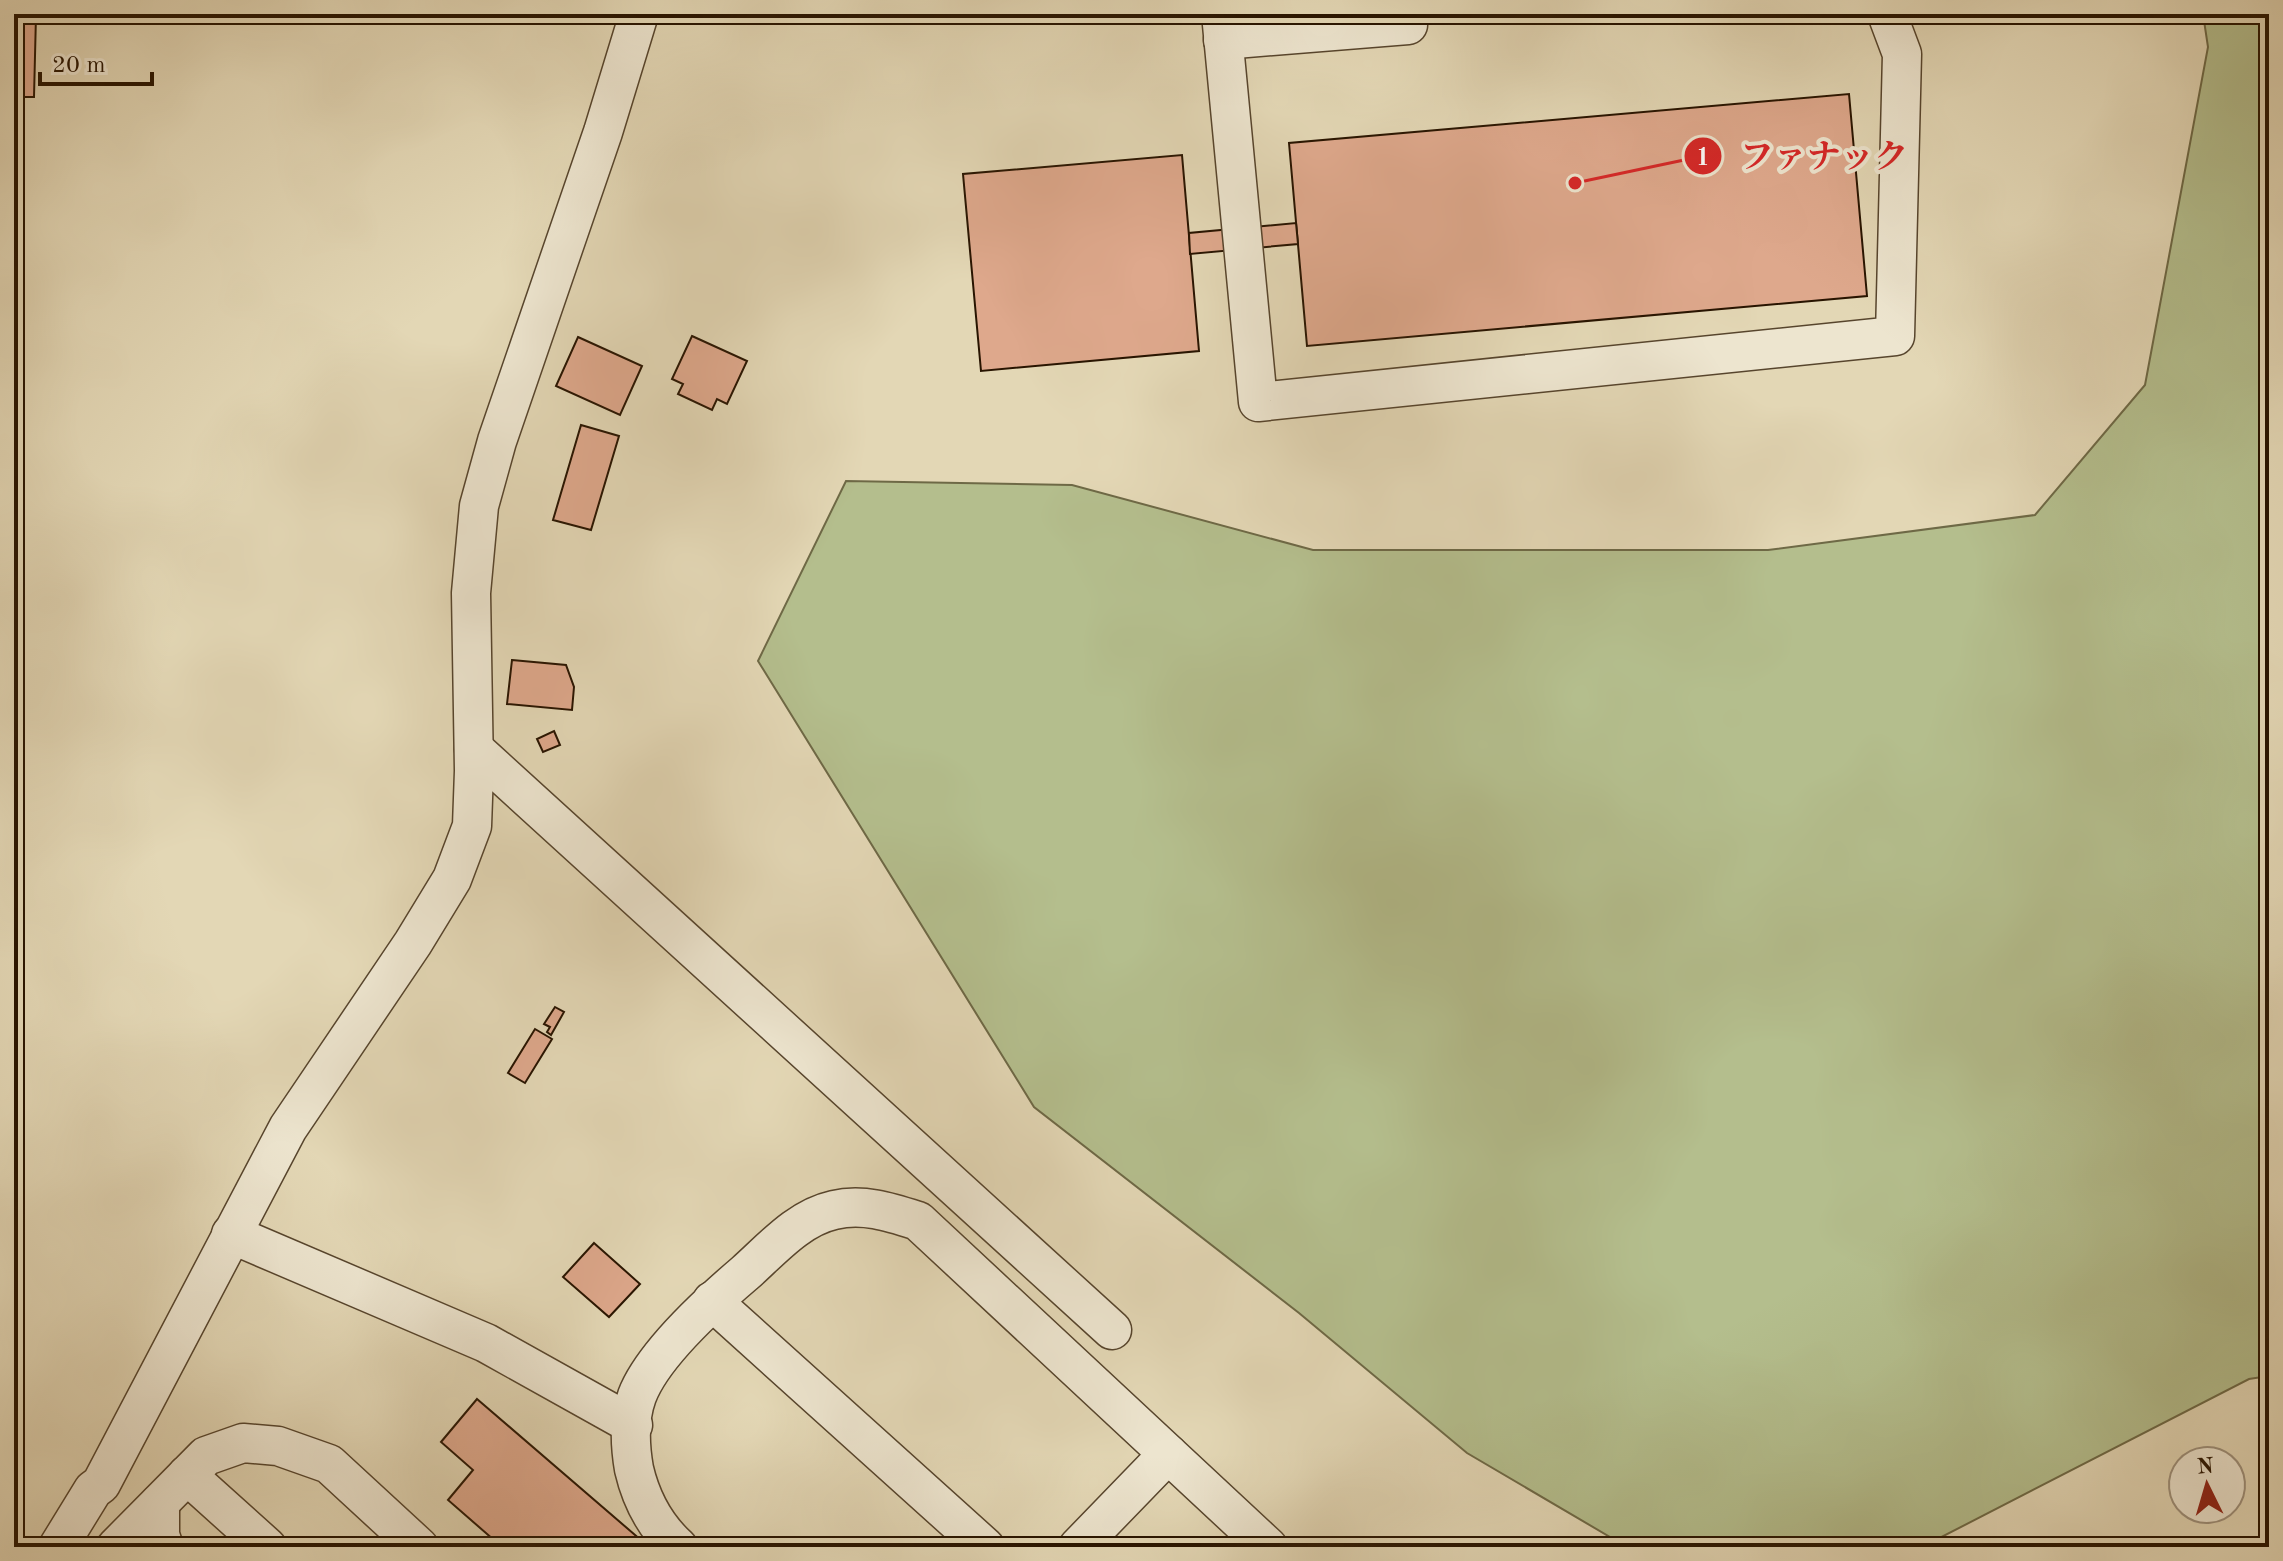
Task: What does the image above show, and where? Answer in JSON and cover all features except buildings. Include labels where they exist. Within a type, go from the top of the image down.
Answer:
[{"type":"street","points":[[58,1547],[93,1490],[101,1484],[288,1128],[413,943],[452,879],[472,826],[471,593],[479,506],[497,441],[603,132],[639,14]]},
{"type":"street","points":[[1408,25],[1222,27],[1258,402],[1895,336],[1902,54],[1887,14]]},
{"type":"street","points":[[474,749],[1112,1330]]},
{"type":"street","points":[[678,1547],[662,1533],[639,1491],[630,1447],[637,1397],[653,1368],[712,1301],[804,1222],[835,1210],[877,1208],[918,1221],[1268,1547]]},
{"type":"street","points":[[231,1234],[486,1343],[633,1425]]},
{"type":"street","points":[[712,1301],[985,1547]]},
{"type":"street","points":[[116,1547],[206,1456],[243,1443],[278,1446],[329,1464],[419,1547]]},
{"type":"street","points":[[1078,1547],[1168,1454]]},
{"type":"street","points":[[187,1475],[267,1547]]},
{"type":"street","points":[[160,1503],[160,1535],[164,1547]]},
{"type":"path","points":[[2259,1547],[2269,1542]]},
{"type":"green space","points":[[2203,14],[2269,14],[2269,1376],[2249,1379],[1922,1547],[1627,1547],[1467,1453],[1299,1313],[1034,1107],[758,661],[846,481],[1072,485],[1313,550],[1768,550],[2035,515],[2145,385],[2208,47]]},
{"type":"place","name":"ファナック","points":[[1575,183]]}]
